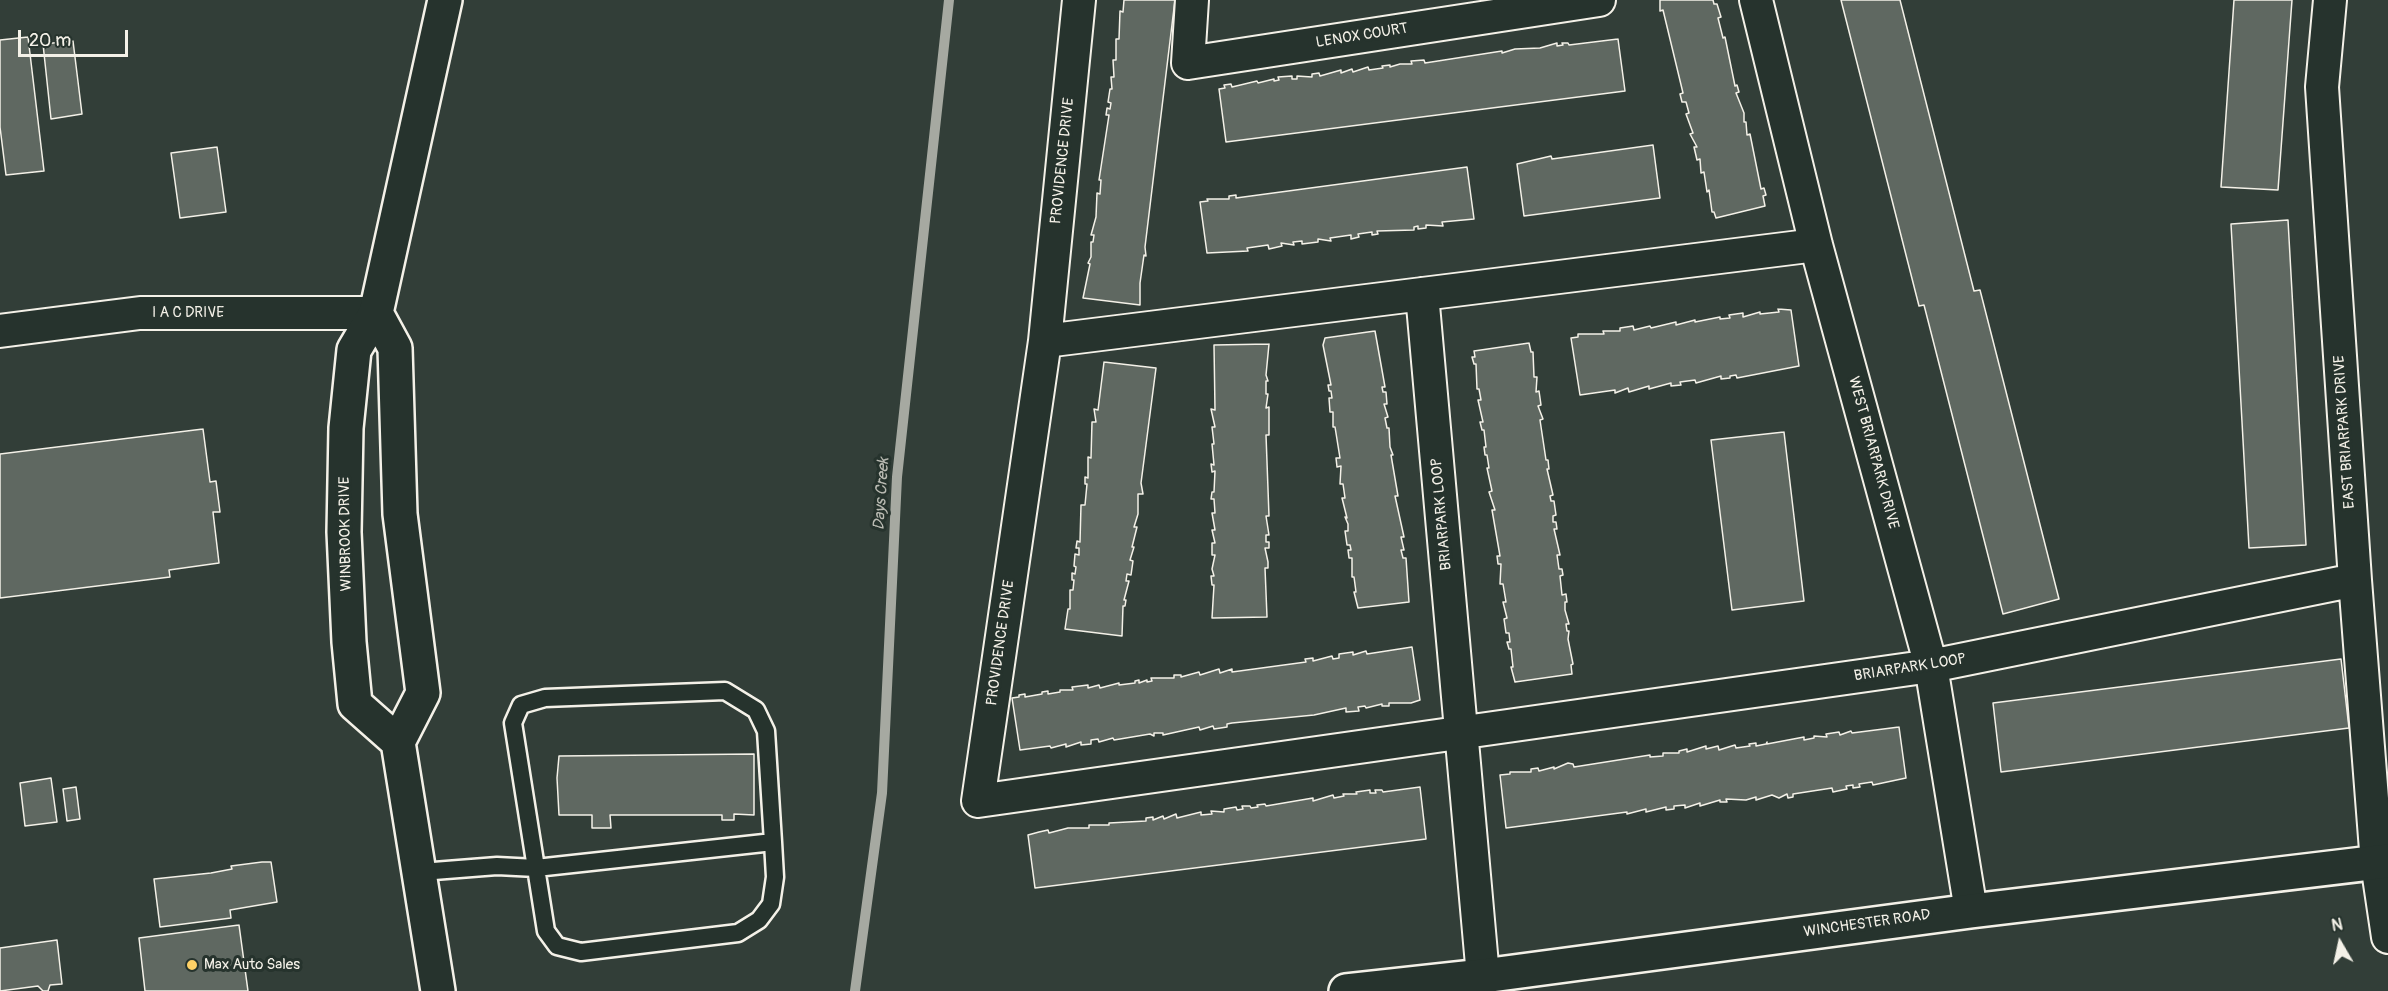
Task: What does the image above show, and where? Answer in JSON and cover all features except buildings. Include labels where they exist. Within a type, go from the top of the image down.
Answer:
[{"type":"street","name":"WINBROOK DRIVE","points":[[398,742],[355,704],[349,642],[344,532],[346,428],[354,350],[376,313],[445,0]]},
{"type":"street","name":"PROVIDENCE DRIVE","points":[[1079,0],[1045,341],[978,801],[1461,735]]},
{"type":"street","name":"LENOX COURT","points":[[1192,0],[1188,63],[1599,0]]},
{"type":"street","name":"WEST BRIARPARK DRIVE","points":[[1756,0],[1816,245],[1931,666],[1971,910]]},
{"type":"street","name":"EAST BRIARPARK DRIVE","points":[[2330,0],[2322,87],[2355,580],[2383,862],[2388,937]]},
{"type":"street","points":[[1045,341],[1816,245]]},
{"type":"street","name":"BRIARPARK LOOP","points":[[1422,294],[1483,976]]},
{"type":"street","name":"I A C DRIVE","points":[[0,331],[140,313],[376,313]]},
{"type":"street","points":[[376,313],[395,348],[400,514],[423,693],[398,742],[421,872],[438,991]]},
{"type":"street","name":"BRIARPARK LOOP","points":[[1461,735],[1931,666],[2355,580]]},
{"type":"street","name":"WINCHESTER ROAD","points":[[1346,991],[1483,976],[1971,910],[2383,862]]},
{"type":"lane","points":[[725,691],[756,711],[766,730],[775,877],[771,904],[759,920],[738,933],[581,952],[557,946],[546,931],[536,868],[513,723],[521,705],[544,698],[725,691]]},
{"type":"lane","points":[[421,872],[497,866],[536,868],[773,842]]},
{"type":"waterway","name":"Days Creek","points":[[855,991],[882,793],[897,477],[949,0]]},
{"type":"place","name":"Max Auto Sales","points":[[192,965]]}]
